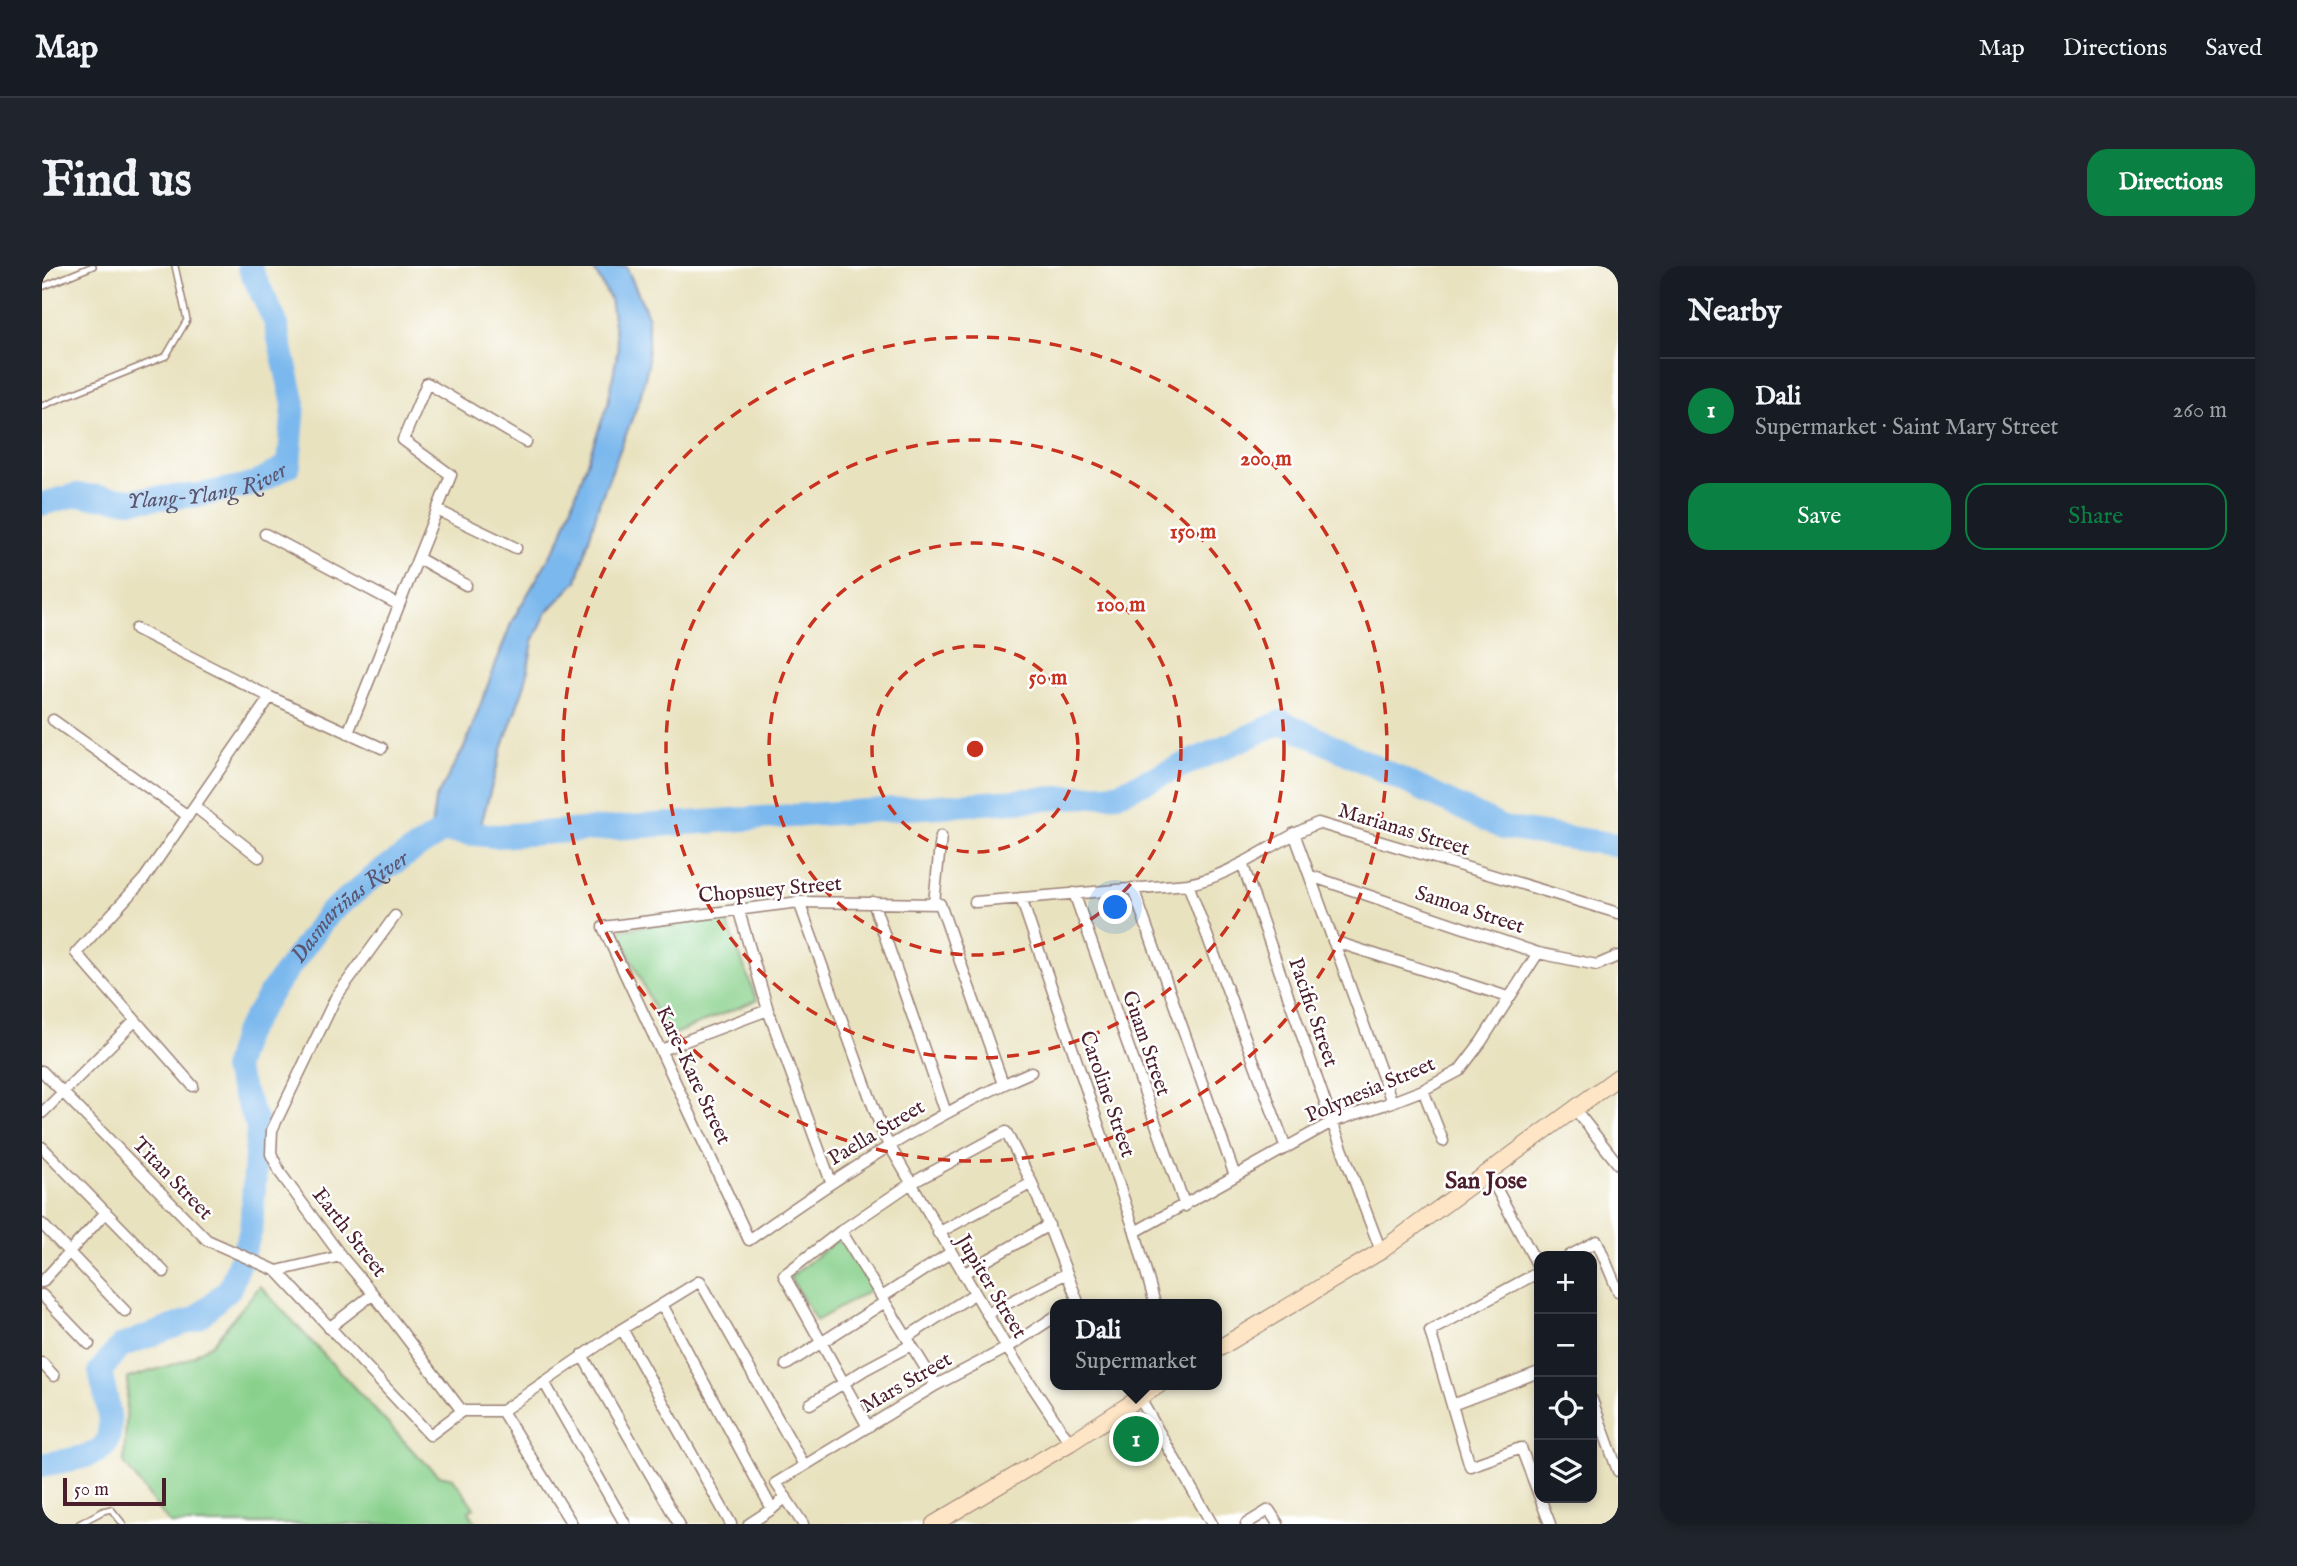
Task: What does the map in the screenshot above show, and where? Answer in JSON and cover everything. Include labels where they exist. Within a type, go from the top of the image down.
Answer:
[{"type":"main road","points":[[1222,1346],[1381,1251],[1618,1077]]},
{"type":"main road","points":[[934,1524],[1070,1443],[1151,1390]]},
{"type":"street","points":[[348,733],[451,475],[403,440],[427,383],[526,442]]},
{"type":"street","points":[[437,510],[516,548]]},
{"type":"street","points":[[265,534],[399,605]]},
{"type":"street","points":[[418,558],[466,584]]},
{"type":"street","points":[[136,629],[270,697],[382,748]]},
{"type":"street","points":[[193,1086],[76,953],[144,878],[270,697]]},
{"type":"street","points":[[53,720],[260,857]]},
{"type":"street","name":"Marianas Street","points":[[975,902],[1188,884],[1213,879],[1294,833],[1318,823],[1618,913]]},
{"type":"street","points":[[1294,833],[1392,1102]]},
{"type":"street","points":[[941,836],[937,903],[1003,1084]]},
{"type":"street","name":"Pacific Street","points":[[1242,863],[1332,1122],[1381,1251]]},
{"type":"street","name":"Samoa Street","points":[[1311,876],[1538,953],[1597,965],[1618,956]]},
{"type":"street","points":[[1188,884],[1286,1148]]},
{"type":"street","points":[[1133,888],[1235,1176]]},
{"type":"street","name":"Guam Street","points":[[1074,893],[1185,1206]]},
{"type":"street","name":"Caroline Street","points":[[1021,898],[1135,1232],[1154,1299]]},
{"type":"street","name":"Chopsuey Street","points":[[603,927],[799,902],[937,903]]},
{"type":"street","name":"Jupiter Street","points":[[799,902],[888,1145],[974,1294],[1070,1443]]},
{"type":"street","points":[[873,902],[946,1113]]},
{"type":"street","points":[[738,908],[768,1010],[831,1182]]},
{"type":"street","name":"Earth Street","points":[[395,916],[336,998],[272,1130],[271,1154],[341,1256],[462,1411]]},
{"type":"street","name":"Kare-Kare Street","points":[[603,927],[748,1240]]},
{"type":"street","points":[[1333,940],[1508,997]]},
{"type":"street","name":"Polynesia Street","points":[[1135,1232],[1332,1122],[1423,1090],[1459,1071],[1481,1042],[1538,953]]},
{"type":"street","points":[[661,1050],[768,1010]]},
{"type":"street","points":[[42,1113],[135,1021]]},
{"type":"street","name":"Titan Street","points":[[42,1071],[207,1240],[277,1271]]},
{"type":"street","name":"Paella Street","points":[[748,1240],[888,1145],[946,1113],[1031,1072]]},
{"type":"street","points":[[1423,1090],[1443,1141]]},
{"type":"street","points":[[1574,1108],[1618,1164]]},
{"type":"street","points":[[868,1427],[784,1275],[841,1231],[910,1184],[1006,1132],[1032,1183],[1067,1273],[1074,1299]]},
{"type":"street","points":[[42,1147],[164,1272]]},
{"type":"street","points":[[1488,1173],[1534,1260]]},
{"type":"street","points":[[938,1233],[1032,1183]]},
{"type":"street","points":[[42,1282],[106,1212]]},
{"type":"street","points":[[42,1224],[125,1311]]},
{"type":"street","points":[[963,1274],[1049,1225]]},
{"type":"street","points":[[841,1231],[936,1385]]},
{"type":"street","points":[[1578,1251],[1597,1241],[1618,1291]]},
{"type":"street","points":[[786,1365],[950,1253]]},
{"type":"street","points":[[341,1256],[277,1271],[430,1435],[462,1411],[502,1411],[582,1355],[701,1281],[804,1465]]},
{"type":"street","points":[[987,1314],[1067,1273]]},
{"type":"street","points":[[1534,1273],[1430,1331],[1470,1466],[1521,1448],[1534,1481]]},
{"type":"street","points":[[42,1294],[89,1344]]},
{"type":"street","points":[[329,1328],[373,1294]]},
{"type":"street","points":[[810,1404],[909,1341],[974,1294]]},
{"type":"street","points":[[663,1306],[772,1510]]},
{"type":"street","name":"Mars Street","points":[[786,1497],[776,1483],[936,1385],[1007,1348],[1050,1319]]},
{"type":"street","points":[[622,1329],[731,1524]]},
{"type":"street","points":[[582,1355],[678,1524]]},
{"type":"street","points":[[42,1363],[54,1376]]},
{"type":"street","points":[[1452,1405],[1534,1374]]},
{"type":"street","points":[[544,1382],[625,1524]]},
{"type":"street","points":[[1139,1397],[1212,1524]]},
{"type":"street","points":[[502,1411],[572,1524]]},
{"type":"street","points":[[1597,1414],[1618,1471]]},
{"type":"street","points":[[748,1524],[772,1510],[786,1497],[803,1524]]},
{"type":"street","points":[[1542,1503],[1550,1524]]},
{"type":"street","points":[[1246,1524],[1269,1510],[1278,1524]]},
{"type":"lane","points":[[42,287],[93,266]]},
{"type":"lane","points":[[42,406],[166,356],[187,320],[174,266]]},
{"type":"lane","points":[[79,1524],[103,1511],[111,1510],[123,1524]]},
{"type":"green space","points":[[724,914],[757,1000],[667,1037],[618,930]]},
{"type":"green space","points":[[842,1236],[874,1288],[816,1321],[790,1277]]},
{"type":"green space","points":[[260,1286],[415,1453],[439,1475],[453,1478],[474,1508],[469,1511],[476,1524],[170,1524],[124,1463],[128,1378],[184,1361],[212,1344]]},
{"type":"water","points":[[592,266],[626,266],[648,316],[648,365],[640,398],[599,504],[577,581],[547,612],[533,641],[525,684],[502,749],[480,828],[431,830],[435,800],[464,748],[512,621],[560,539],[608,403],[618,349],[610,299]]},
{"type":"waterway","name":"Ylang-Ylang River","points":[[42,504],[76,495],[132,500],[200,495],[255,484],[289,465],[294,404],[275,321],[249,266]]},
{"type":"waterway","points":[[443,831],[496,836],[1117,794],[1282,722],[1503,828],[1618,845]]},
{"type":"waterway","name":"Dasmariñas River","points":[[42,1465],[83,1457],[104,1446],[110,1427],[100,1371],[121,1346],[197,1318],[230,1288],[251,1230],[258,1127],[234,1069],[244,1035],[271,992],[328,914],[380,872],[443,831],[457,799]]},
{"type":"place","name":"Dali","points":[[1136,1439]]},
{"type":"district","name":"San Jose","points":[[1486,1180]]}]
